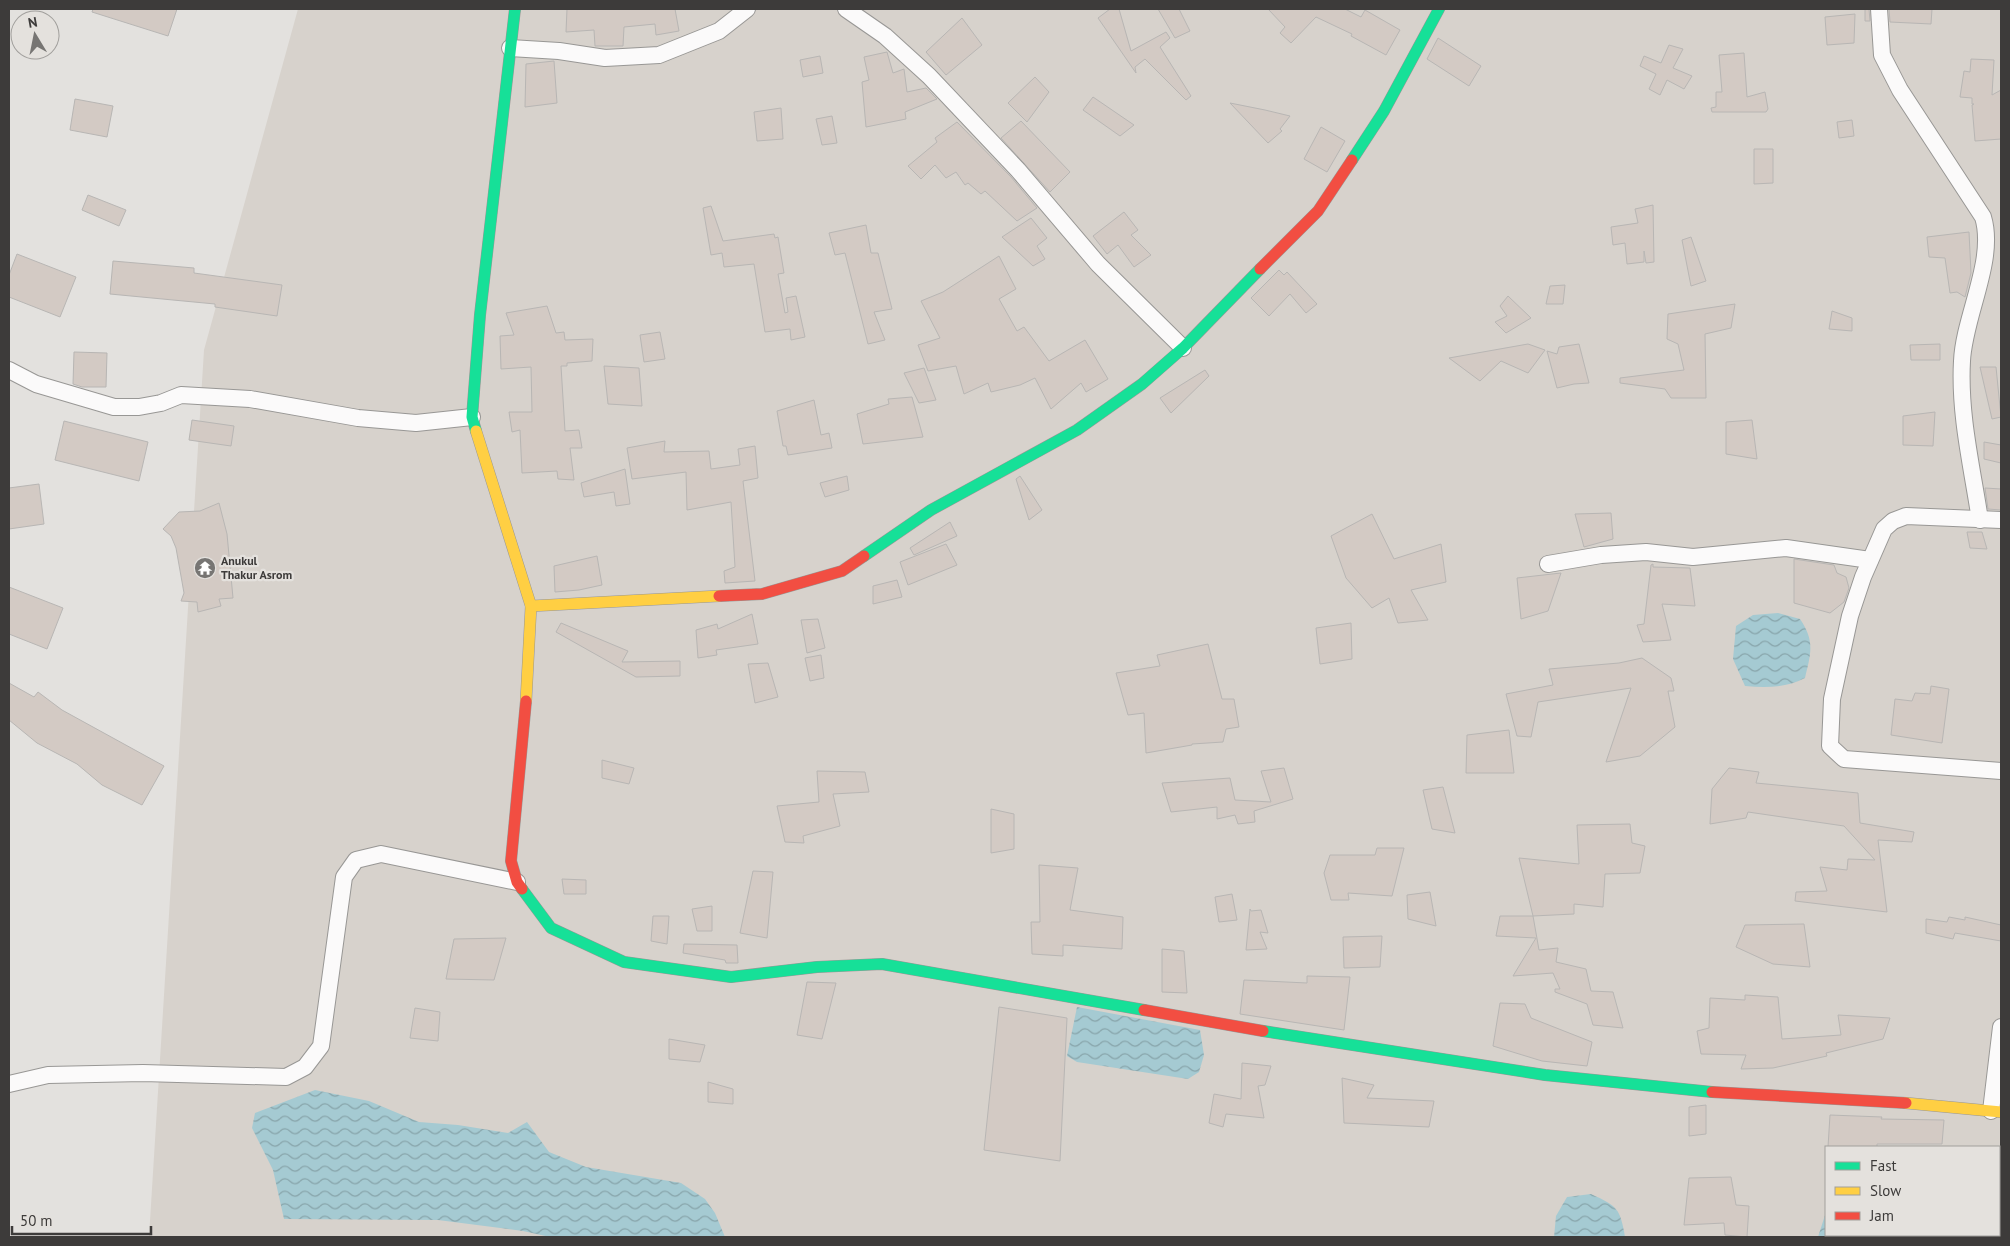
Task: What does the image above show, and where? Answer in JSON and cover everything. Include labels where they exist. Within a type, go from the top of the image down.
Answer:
[{"type":"street","points":[[514,9],[480,315],[472,416],[531,606],[526,710],[511,861],[517,882],[551,928],[624,962],[731,977],[817,967],[882,964],[1262,1030],[1545,1075],[1702,1091],[1924,1104],[1996,1111],[2001,1027]]},
{"type":"street","points":[[510,48],[559,51],[605,58],[659,55],[719,31],[747,9]]},
{"type":"street","points":[[846,9],[885,36],[929,76],[1018,170],[1098,264],[1184,348]]},
{"type":"street","points":[[531,606],[762,594],[842,571],[932,510],[1077,430],[1142,384],[1184,348],[1318,210],[1384,111],[1439,9]]},
{"type":"street","points":[[1879,9],[1882,54],[1900,90],[1983,217],[1988,232],[1971,318],[1963,340],[1962,361],[1961,397],[1980,520]]},
{"type":"street","points":[[9,370],[36,384],[114,407],[145,406],[181,395],[250,400],[358,418],[416,423],[472,416]]},
{"type":"street","points":[[2001,520],[1906,516],[1884,529],[1862,577],[1848,625],[1832,699],[1830,746],[1844,759],[2001,771]]},
{"type":"street","points":[[1548,564],[1610,554],[1646,552],[1693,557],[1786,548],[1870,560]]},
{"type":"street","points":[[9,1084],[48,1075],[143,1073],[286,1078],[304,1067],[321,1046],[344,877],[356,860],[381,854],[517,882]]},
{"type":"shaded area","points":[[298,9],[2001,9],[2001,1237],[149,1237],[204,350]]},
{"type":"water","points":[[1778,613],[1800,619],[1808,634],[1810,654],[1805,678],[1790,684],[1775,686],[1745,686],[1733,659],[1736,626],[1753,615]]},
{"type":"water","points":[[1077,1007],[1200,1030],[1204,1055],[1199,1072],[1188,1079],[1077,1062],[1067,1056]]},
{"type":"water","points":[[315,1090],[369,1101],[419,1122],[458,1125],[508,1133],[527,1122],[549,1152],[586,1167],[681,1183],[705,1199],[715,1213],[725,1237],[550,1237],[523,1231],[438,1220],[284,1219],[273,1170],[252,1128],[255,1113]]},
{"type":"water","points":[[2000,1186],[2001,1237],[1975,1237],[2000,1236]]},
{"type":"water","points":[[1591,1194],[1616,1209],[1625,1237],[1554,1237],[1556,1216],[1567,1197]]},
{"type":"water","points":[[1825,1215],[1825,1236],[1840,1236],[1818,1237]]},
{"type":"water","points":[[1852,1236],[1956,1236],[1956,1237]]},
{"type":"building","points":[[93,9],[177,9],[168,36],[92,12]]},
{"type":"building","points":[[567,9],[675,9],[679,31],[656,35],[655,24],[624,27],[623,46],[595,46],[594,30],[566,32]]},
{"type":"building","points":[[1110,9],[1119,9],[1131,51],[1166,32],[1170,38],[1160,47],[1191,96],[1186,100],[1145,59],[1135,67],[1136,73],[1098,18]]},
{"type":"building","points":[[1158,9],[1179,9],[1190,31],[1175,38]]},
{"type":"building","points":[[1268,9],[1345,9],[1361,17],[1365,10],[1400,30],[1386,55],[1351,36],[1352,34],[1316,17],[1291,43],[1280,33],[1285,27]]},
{"type":"building","points":[[1865,9],[1869,9],[1870,21],[1865,21]]},
{"type":"building","points":[[1889,9],[1932,9],[1931,24],[1890,22]]},
{"type":"building","points":[[1855,14],[1854,43],[1827,45],[1825,17]]},
{"type":"building","points":[[962,18],[982,45],[946,75],[926,52]]},
{"type":"building","points":[[1438,38],[1481,66],[1469,86],[1427,59]]},
{"type":"building","points":[[1669,45],[1683,49],[1673,68],[1692,76],[1684,89],[1667,80],[1660,95],[1649,89],[1656,74],[1640,66],[1644,56],[1661,63]]},
{"type":"building","points":[[887,52],[893,73],[904,69],[907,92],[926,88],[937,99],[905,112],[906,119],[866,127],[862,82],[869,80],[864,57]]},
{"type":"building","points":[[1744,53],[1747,97],[1765,92],[1768,109],[1766,112],[1712,112],[1711,108],[1716,107],[1716,92],[1722,92],[1719,55]]},
{"type":"building","points":[[820,56],[823,73],[803,77],[800,60]]},
{"type":"building","points":[[1971,59],[1994,60],[1992,95],[2001,90],[2001,139],[1975,141],[1972,105],[1974,104],[1972,104],[1972,98],[1960,97],[1964,71],[1970,72]]},
{"type":"building","points":[[554,61],[557,103],[525,107],[526,64]]},
{"type":"building","points":[[1035,77],[1049,92],[1027,122],[1008,103]]},
{"type":"building","points":[[1093,97],[1134,125],[1120,136],[1083,110]]},
{"type":"building","points":[[75,99],[113,106],[107,137],[70,130]]},
{"type":"building","points":[[1230,103],[1290,116],[1280,129],[1282,131],[1268,143]]},
{"type":"building","points":[[781,108],[783,139],[757,141],[754,112]]},
{"type":"building","points":[[832,116],[837,143],[822,145],[816,119]]},
{"type":"building","points":[[1852,120],[1854,136],[1839,138],[1837,122]]},
{"type":"building","points":[[1021,121],[1070,172],[1050,192],[1001,138]]},
{"type":"building","points":[[957,122],[1011,177],[1037,208],[1017,221],[985,191],[981,194],[968,183],[965,185],[956,172],[946,178],[935,165],[921,179],[908,166],[937,142],[935,138]]},
{"type":"building","points":[[1321,127],[1345,141],[1327,172],[1304,159]]},
{"type":"building","points":[[1754,149],[1773,149],[1773,183],[1754,184]]},
{"type":"building","points":[[88,195],[126,210],[119,226],[82,210]]},
{"type":"building","points":[[1653,205],[1654,262],[1646,263],[1644,251],[1644,262],[1627,264],[1625,243],[1613,245],[1611,227],[1638,223],[1635,209]]},
{"type":"building","points":[[711,206],[723,241],[774,234],[775,238],[778,237],[784,273],[778,274],[785,313],[788,312],[786,298],[796,296],[805,337],[791,340],[790,329],[765,332],[754,264],[724,267],[722,253],[711,255],[703,208]]},
{"type":"building","points":[[1124,212],[1138,230],[1131,235],[1151,255],[1134,267],[1118,245],[1107,254],[1093,236]]},
{"type":"building","points":[[1031,218],[1047,238],[1037,246],[1045,259],[1033,266],[1002,237]]},
{"type":"building","points":[[866,225],[871,253],[878,253],[892,309],[874,312],[885,340],[868,344],[845,253],[835,255],[829,233]]},
{"type":"building","points":[[1969,232],[1971,273],[1965,297],[1957,292],[1950,293],[1945,258],[1929,257],[1927,237]]},
{"type":"building","points":[[1691,237],[1706,281],[1691,286],[1682,240]]},
{"type":"building","points":[[17,254],[76,277],[60,317],[9,297],[9,275]]},
{"type":"building","points":[[999,256],[1016,289],[999,299],[1017,331],[1024,327],[1049,361],[1085,340],[1108,379],[1086,392],[1081,383],[1051,409],[1035,378],[1020,385],[991,392],[988,383],[964,394],[956,366],[928,371],[918,345],[940,338],[921,301],[943,292]]},
{"type":"building","points":[[113,261],[194,268],[194,273],[282,285],[277,316],[215,307],[215,304],[110,294]]},
{"type":"building","points":[[1279,270],[1284,275],[1287,272],[1317,304],[1306,313],[1290,294],[1269,316],[1251,298]]},
{"type":"building","points":[[1565,285],[1563,304],[1546,304],[1550,286]]},
{"type":"building","points":[[1508,296],[1531,318],[1506,333],[1495,322],[1507,316],[1500,306]]},
{"type":"building","points":[[1735,304],[1731,328],[1705,334],[1706,398],[1671,398],[1665,389],[1620,383],[1620,378],[1684,370],[1678,344],[1667,339],[1668,314]]},
{"type":"building","points":[[547,306],[556,333],[564,332],[565,340],[593,339],[592,361],[567,363],[567,366],[561,366],[565,431],[579,430],[582,448],[570,448],[574,480],[558,479],[557,471],[522,473],[520,430],[512,432],[509,412],[532,412],[531,367],[501,369],[500,336],[514,335],[506,313]]},
{"type":"building","points":[[1832,311],[1852,318],[1852,331],[1829,329]]},
{"type":"building","points":[[660,332],[665,359],[644,362],[640,335]]},
{"type":"building","points":[[1528,344],[1545,350],[1528,373],[1501,361],[1480,381],[1449,358]]},
{"type":"building","points":[[1579,344],[1589,383],[1557,388],[1547,351],[1557,354],[1559,347]]},
{"type":"building","points":[[1940,344],[1940,360],[1911,360],[1910,345]]},
{"type":"building","points":[[74,352],[107,353],[106,387],[82,387],[73,384]]},
{"type":"building","points":[[604,366],[639,368],[642,406],[608,404]]},
{"type":"building","points":[[1980,367],[1996,367],[2001,417],[1992,419]]},
{"type":"building","points":[[924,368],[936,400],[919,403],[904,373]]},
{"type":"building","points":[[1205,370],[1209,376],[1171,413],[1160,398]]},
{"type":"building","points":[[912,397],[923,437],[863,444],[857,414],[889,404],[888,399]]},
{"type":"building","points":[[814,400],[821,435],[829,433],[832,448],[788,455],[786,446],[783,446],[777,411]]},
{"type":"building","points":[[1935,412],[1933,446],[1903,445],[1903,416]]},
{"type":"building","points":[[192,420],[234,426],[231,446],[189,440]]},
{"type":"building","points":[[1752,420],[1757,459],[1726,454],[1726,422]]},
{"type":"building","points":[[64,421],[148,442],[139,481],[55,460]]},
{"type":"building","points":[[665,441],[664,452],[709,451],[711,469],[740,465],[738,449],[755,446],[758,478],[743,481],[755,581],[725,583],[724,571],[735,567],[731,502],[687,510],[686,472],[632,479],[627,448]]},
{"type":"building","points":[[1984,442],[2001,445],[2001,463],[1984,459]]},
{"type":"building","points":[[625,469],[630,504],[616,506],[614,492],[584,497],[581,483]]},
{"type":"building","points":[[847,476],[849,490],[825,497],[820,483]]},
{"type":"building","points":[[1020,476],[1042,510],[1029,520],[1016,479]]},
{"type":"building","points":[[39,484],[44,524],[9,529],[9,488]]},
{"type":"building","points":[[1985,488],[2001,489],[2001,510],[1988,509]]},
{"type":"building","name":"Anukul Thakur Asrom","points":[[219,503],[227,534],[233,598],[219,599],[221,606],[198,612],[197,602],[181,601],[184,593],[176,548],[171,536],[163,529],[179,512],[200,511]]},
{"type":"building","points":[[1611,513],[1613,539],[1584,547],[1575,514]]},
{"type":"building","points":[[1372,514],[1394,559],[1441,544],[1446,582],[1411,590],[1428,620],[1398,623],[1389,598],[1372,608],[1346,578],[1331,536]]},
{"type":"building","points":[[950,522],[957,536],[914,555],[910,548]]},
{"type":"building","points":[[1967,532],[1982,532],[1987,549],[1970,548]]},
{"type":"building","points":[[946,544],[957,565],[908,585],[900,562]]},
{"type":"building","points":[[597,556],[602,585],[579,590],[555,592],[554,566]]},
{"type":"building","points":[[1794,559],[1834,565],[1837,573],[1846,577],[1849,588],[1844,602],[1830,613],[1794,603]]},
{"type":"building","points":[[1653,564],[1653,567],[1690,568],[1695,606],[1662,604],[1671,640],[1643,642],[1637,625],[1644,624],[1651,565]]},
{"type":"building","points":[[1561,573],[1548,611],[1521,619],[1517,578]]},
{"type":"building","points":[[897,580],[902,597],[873,604],[873,586]]},
{"type":"building","points":[[9,587],[63,608],[47,649],[9,634]]},
{"type":"building","points":[[752,614],[758,644],[716,650],[717,655],[698,658],[696,630],[717,624],[718,629]]},
{"type":"building","points":[[818,619],[825,648],[807,653],[801,620]]},
{"type":"building","points":[[561,623],[628,651],[622,662],[680,661],[680,676],[636,677],[556,632]]},
{"type":"building","points":[[1351,623],[1352,659],[1320,664],[1316,628]]},
{"type":"building","points":[[1208,644],[1222,699],[1234,699],[1239,727],[1226,729],[1223,742],[1192,744],[1146,753],[1144,713],[1128,715],[1116,673],[1160,666],[1157,655]]},
{"type":"building","points":[[821,655],[824,678],[810,681],[805,658]]},
{"type":"building","points":[[1642,658],[1671,678],[1674,691],[1668,691],[1675,727],[1640,756],[1606,762],[1631,688],[1538,702],[1531,737],[1517,736],[1506,694],[1553,685],[1549,669],[1619,663]]},
{"type":"building","points":[[768,663],[778,697],[755,703],[748,664]]},
{"type":"building","points":[[9,683],[34,697],[38,692],[62,710],[164,766],[142,805],[102,785],[77,764],[37,743],[9,720]]},
{"type":"building","points":[[1931,686],[1949,689],[1942,743],[1891,735],[1895,699],[1912,701],[1915,693],[1930,694]]},
{"type":"building","points":[[1509,730],[1514,773],[1466,773],[1467,735]]},
{"type":"building","points":[[602,760],[634,768],[629,784],[602,778]]},
{"type":"building","points":[[1284,768],[1293,799],[1254,811],[1255,822],[1238,824],[1235,815],[1217,819],[1217,807],[1171,812],[1162,783],[1230,778],[1235,800],[1271,802],[1261,771]]},
{"type":"building","points":[[1729,768],[1759,772],[1756,783],[1858,793],[1860,823],[1914,832],[1912,842],[1878,840],[1887,912],[1795,901],[1796,892],[1827,891],[1820,867],[1847,870],[1848,859],[1875,860],[1844,826],[1748,812],[1746,818],[1710,824],[1712,789]]},
{"type":"building","points":[[817,771],[865,772],[869,792],[833,794],[840,826],[803,836],[804,843],[785,842],[777,806],[819,802]]},
{"type":"building","points":[[1443,787],[1455,833],[1432,829],[1423,790]]},
{"type":"building","points":[[991,809],[1014,814],[1014,849],[991,853]]},
{"type":"building","points":[[1630,824],[1632,843],[1645,846],[1640,873],[1605,874],[1603,907],[1574,904],[1574,914],[1533,916],[1519,858],[1579,864],[1577,825]]},
{"type":"building","points":[[1377,848],[1404,848],[1392,896],[1348,893],[1349,900],[1331,900],[1324,873],[1330,855],[1375,855]]},
{"type":"building","points":[[1039,865],[1078,868],[1070,910],[1123,917],[1122,949],[1063,945],[1063,956],[1032,954],[1031,922],[1040,922]]},
{"type":"building","points":[[753,871],[773,872],[767,938],[740,933]]},
{"type":"building","points":[[562,879],[586,880],[586,894],[564,894]]},
{"type":"building","points":[[1430,892],[1436,926],[1408,919],[1407,895]]},
{"type":"building","points":[[1232,894],[1237,920],[1219,922],[1215,897]]},
{"type":"building","points":[[712,906],[712,931],[697,931],[692,909]]},
{"type":"building","points":[[1250,909],[1251,911],[1261,910],[1268,933],[1260,932],[1267,949],[1246,950]]},
{"type":"building","points":[[653,916],[669,916],[667,944],[651,941]]},
{"type":"building","points":[[1500,916],[1533,916],[1539,950],[1558,948],[1556,962],[1586,969],[1591,991],[1613,992],[1623,1028],[1593,1025],[1587,1004],[1555,992],[1555,989],[1560,989],[1553,973],[1513,976],[1536,938],[1496,936]]},
{"type":"building","points":[[1949,917],[1965,920],[1965,917],[2001,925],[2001,941],[1955,933],[1953,939],[1926,933],[1926,919],[1947,922]]},
{"type":"building","points":[[1804,924],[1810,967],[1773,964],[1736,947],[1745,925]]},
{"type":"building","points":[[1382,936],[1380,967],[1344,968],[1343,937]]},
{"type":"building","points":[[506,938],[494,980],[446,979],[454,939]]},
{"type":"building","points":[[684,944],[737,945],[738,963],[726,963],[725,960],[683,953]]},
{"type":"building","points":[[1162,949],[1184,951],[1187,993],[1162,992]]},
{"type":"building","points":[[1307,976],[1350,977],[1344,1030],[1240,1014],[1244,980],[1307,983]]},
{"type":"building","points":[[807,982],[836,983],[822,1039],[797,1035]]},
{"type":"building","points":[[1745,995],[1778,997],[1782,1039],[1841,1035],[1838,1015],[1890,1018],[1883,1039],[1826,1053],[1827,1056],[1773,1068],[1741,1069],[1746,1055],[1701,1054],[1697,1031],[1709,1028],[1710,998],[1745,1000]]},
{"type":"building","points":[[1500,1003],[1525,1004],[1531,1018],[1592,1042],[1587,1066],[1542,1061],[1493,1046]]},
{"type":"building","points":[[999,1007],[1067,1018],[1060,1161],[984,1150]]},
{"type":"building","points":[[415,1008],[440,1012],[438,1041],[410,1038]]},
{"type":"building","points":[[669,1039],[705,1045],[700,1062],[669,1059]]},
{"type":"building","points":[[1242,1063],[1271,1066],[1265,1085],[1258,1086],[1264,1118],[1226,1114],[1223,1127],[1209,1123],[1214,1094],[1241,1099]]},
{"type":"building","points":[[1342,1078],[1374,1085],[1367,1098],[1434,1101],[1429,1127],[1344,1123]]},
{"type":"building","points":[[708,1082],[733,1089],[733,1104],[708,1102]]},
{"type":"building","points":[[1706,1105],[1706,1134],[1689,1136],[1689,1107]]},
{"type":"building","points":[[1830,1115],[1882,1117],[1881,1119],[1944,1120],[1942,1144],[1828,1146]]},
{"type":"building","points":[[1731,1177],[1736,1205],[1749,1206],[1747,1237],[1725,1235],[1724,1223],[1684,1225],[1689,1178]]},
{"type":"traffic: fast","points":[[476,431],[472,417],[480,315],[515,9]]},
{"type":"traffic: fast","points":[[1352,160],[1384,111],[1439,9]]},
{"type":"traffic: fast","points":[[864,556],[931,510],[1077,430],[1142,384],[1183,348],[1260,269]]},
{"type":"traffic: fast","points":[[522,889],[551,928],[624,962],[731,977],[817,967],[882,964],[1144,1010]]},
{"type":"traffic: fast","points":[[1263,1031],[1545,1075],[1712,1092]]},
{"type":"traffic: slow","points":[[476,431],[531,606],[526,701]]},
{"type":"traffic: slow","points":[[531,606],[719,596]]},
{"type":"traffic: slow","points":[[1906,1103],[2001,1112]]},
{"type":"traffic: jam","points":[[1260,269],[1318,211],[1352,160]]},
{"type":"traffic: jam","points":[[719,596],[762,594],[842,571],[864,556]]},
{"type":"traffic: jam","points":[[522,889],[517,882],[511,861],[526,701]]},
{"type":"traffic: jam","points":[[1144,1010],[1263,1031]]},
{"type":"traffic: jam","points":[[1712,1092],[1906,1103]]},
{"type":"place","name":"Anukul Thakur Asrom","points":[[205,568]]}]
